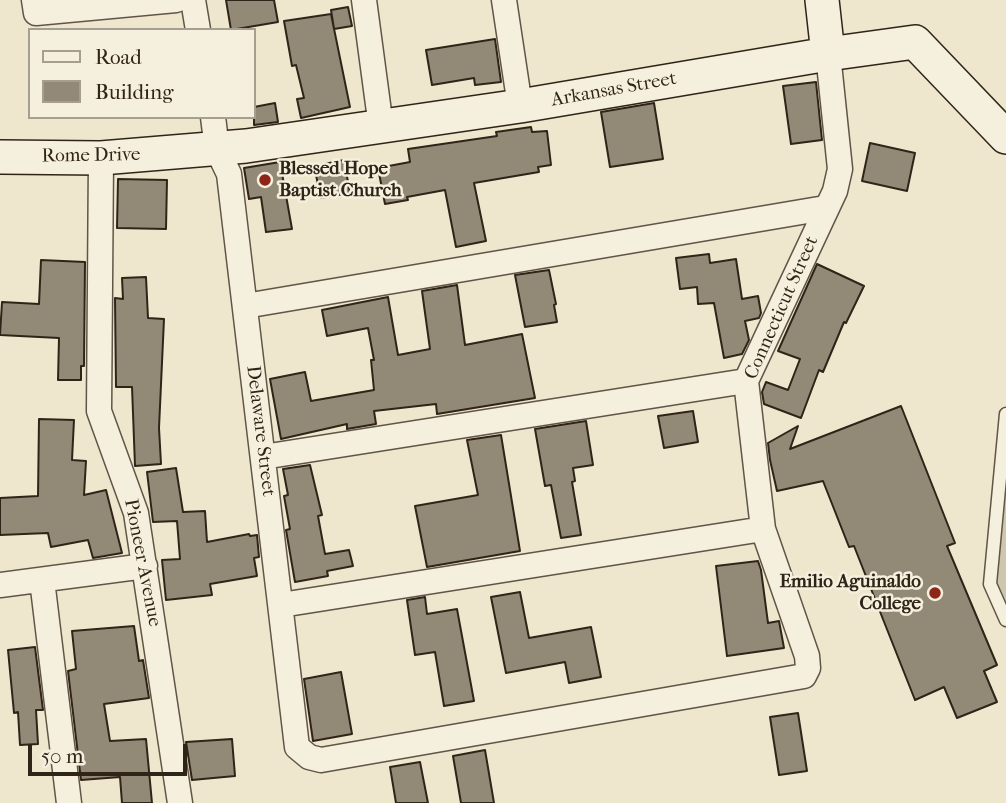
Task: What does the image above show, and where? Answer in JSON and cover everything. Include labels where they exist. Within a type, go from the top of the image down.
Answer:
[{"type":"street","points":[[34,0],[36,13],[176,0]]},
{"type":"street","points":[[193,0],[198,28]]},
{"type":"street","points":[[363,0],[381,127]]},
{"type":"street","points":[[504,0],[520,107]]},
{"type":"street","name":"Connecticut Street","points":[[298,747],[309,757],[321,760],[804,676],[808,668],[807,656],[763,529],[747,381],[835,191],[840,169],[822,0]]},
{"type":"street","name":"Arkansas Street","points":[[182,152],[215,133],[381,127],[915,42],[1006,138]]},
{"type":"street","name":"Delaware Street","points":[[215,133],[229,174],[298,747]]},
{"type":"street","name":"Rome Drive","points":[[0,157],[102,159],[182,152]]},
{"type":"street","name":"Pioneer Avenue","points":[[102,159],[99,411],[136,513],[180,803]]},
{"type":"street","points":[[245,306],[825,208]]},
{"type":"street","points":[[263,457],[747,381]]},
{"type":"street","points":[[281,605],[763,529]]},
{"type":"street","points":[[0,585],[145,566]]},
{"type":"street","points":[[42,580],[69,803]]},
{"type":"lane","points":[[1006,414],[990,584],[1006,620]]},
{"type":"shaded area","points":[[1006,477],[1006,601],[994,576]]},
{"type":"building","points":[[226,0],[274,0],[278,22],[231,28]]},
{"type":"building","points":[[348,7],[352,26],[334,29],[331,10]]},
{"type":"building","points":[[331,14],[350,107],[301,118],[297,99],[304,98],[296,65],[292,66],[284,21]]},
{"type":"building","points":[[495,39],[501,82],[475,85],[474,78],[432,85],[426,50]]},
{"type":"building","points":[[816,82],[822,140],[791,144],[783,86]]},
{"type":"building","points":[[275,103],[278,122],[254,125],[256,107]]},
{"type":"building","points":[[654,103],[663,159],[610,167],[601,112]]},
{"type":"building","points":[[531,127],[532,132],[547,131],[551,165],[538,167],[539,172],[474,183],[486,241],[456,247],[445,190],[385,204],[378,168],[410,162],[408,149],[497,136],[496,132]]},
{"type":"building","points":[[870,143],[915,153],[907,191],[862,181]]},
{"type":"building","points":[[344,160],[350,193],[321,198],[314,166]]},
{"type":"building","points":[[280,162],[292,229],[266,232],[261,197],[249,199],[244,168]]},
{"type":"building","points":[[118,179],[167,180],[166,229],[117,228]]},
{"type":"building","points":[[709,254],[710,263],[736,259],[742,299],[758,296],[761,313],[759,318],[745,321],[749,340],[742,354],[724,358],[714,303],[698,304],[697,287],[680,289],[676,258]]},
{"type":"building","points":[[41,260],[85,262],[84,366],[81,366],[81,380],[58,380],[59,338],[0,335],[2,302],[39,304]]},
{"type":"building","points":[[817,264],[864,286],[846,323],[844,322],[823,372],[819,370],[801,418],[764,404],[762,392],[766,382],[788,390],[800,359],[778,351]]},
{"type":"building","points":[[549,270],[557,322],[525,327],[515,275]]},
{"type":"building","points":[[146,277],[148,318],[164,319],[159,428],[161,464],[135,466],[132,387],[116,387],[115,298],[123,299],[122,278]]},
{"type":"building","points":[[457,285],[465,345],[522,334],[535,398],[437,414],[436,404],[374,411],[376,424],[347,429],[347,424],[281,439],[270,379],[305,372],[311,401],[374,390],[371,360],[374,360],[368,328],[327,336],[322,310],[388,297],[398,355],[430,349],[422,291]]},
{"type":"building","points":[[901,406],[955,543],[947,546],[997,665],[984,671],[997,702],[957,718],[944,687],[915,700],[854,546],[849,547],[823,481],[777,491],[770,460],[768,443],[798,426],[790,449]]},
{"type":"building","points":[[693,411],[698,442],[664,448],[658,416]]},
{"type":"building","points":[[39,419],[74,420],[72,460],[86,461],[84,495],[106,490],[122,553],[93,558],[88,540],[51,547],[48,533],[0,535],[0,498],[38,496]]},
{"type":"building","points":[[586,421],[593,465],[573,468],[575,481],[572,482],[581,535],[561,538],[551,485],[545,486],[535,429]]},
{"type":"building","points":[[501,435],[520,551],[427,567],[415,506],[478,495],[467,440]]},
{"type":"building","points":[[310,465],[322,515],[318,516],[325,554],[349,550],[353,566],[327,571],[328,576],[295,582],[286,530],[290,529],[284,496],[288,495],[283,469]]},
{"type":"building","points":[[176,468],[183,512],[205,511],[207,542],[257,535],[259,557],[254,558],[257,576],[210,584],[212,595],[166,600],[162,560],[180,559],[177,521],[153,522],[147,472]]},
{"type":"building","points":[[758,561],[768,623],[779,621],[784,648],[727,656],[716,566]]},
{"type":"building","points":[[520,592],[529,638],[591,627],[601,677],[569,683],[565,662],[506,673],[491,597]]},
{"type":"building","points":[[425,597],[427,614],[457,609],[474,701],[444,706],[435,652],[415,655],[407,600]]},
{"type":"building","points":[[134,626],[139,661],[143,660],[149,698],[104,704],[110,741],[146,739],[152,803],[122,803],[120,777],[81,780],[68,671],[76,669],[72,631]]},
{"type":"building","points":[[35,647],[43,710],[36,710],[38,744],[20,745],[18,712],[14,713],[8,650]]},
{"type":"building","points":[[341,672],[352,734],[313,741],[304,679]]},
{"type":"building","points":[[798,713],[807,771],[779,775],[770,717]]},
{"type":"building","points":[[232,739],[235,776],[192,780],[186,742]]},
{"type":"building","points":[[485,750],[494,803],[461,803],[453,756]]},
{"type":"building","points":[[420,762],[428,803],[396,803],[390,767]]},
{"type":"place","name":"Blessed Hope Baptist Church","points":[[265,180]]},
{"type":"place","name":"Emilio Aguinaldo College","points":[[935,593]]}]
